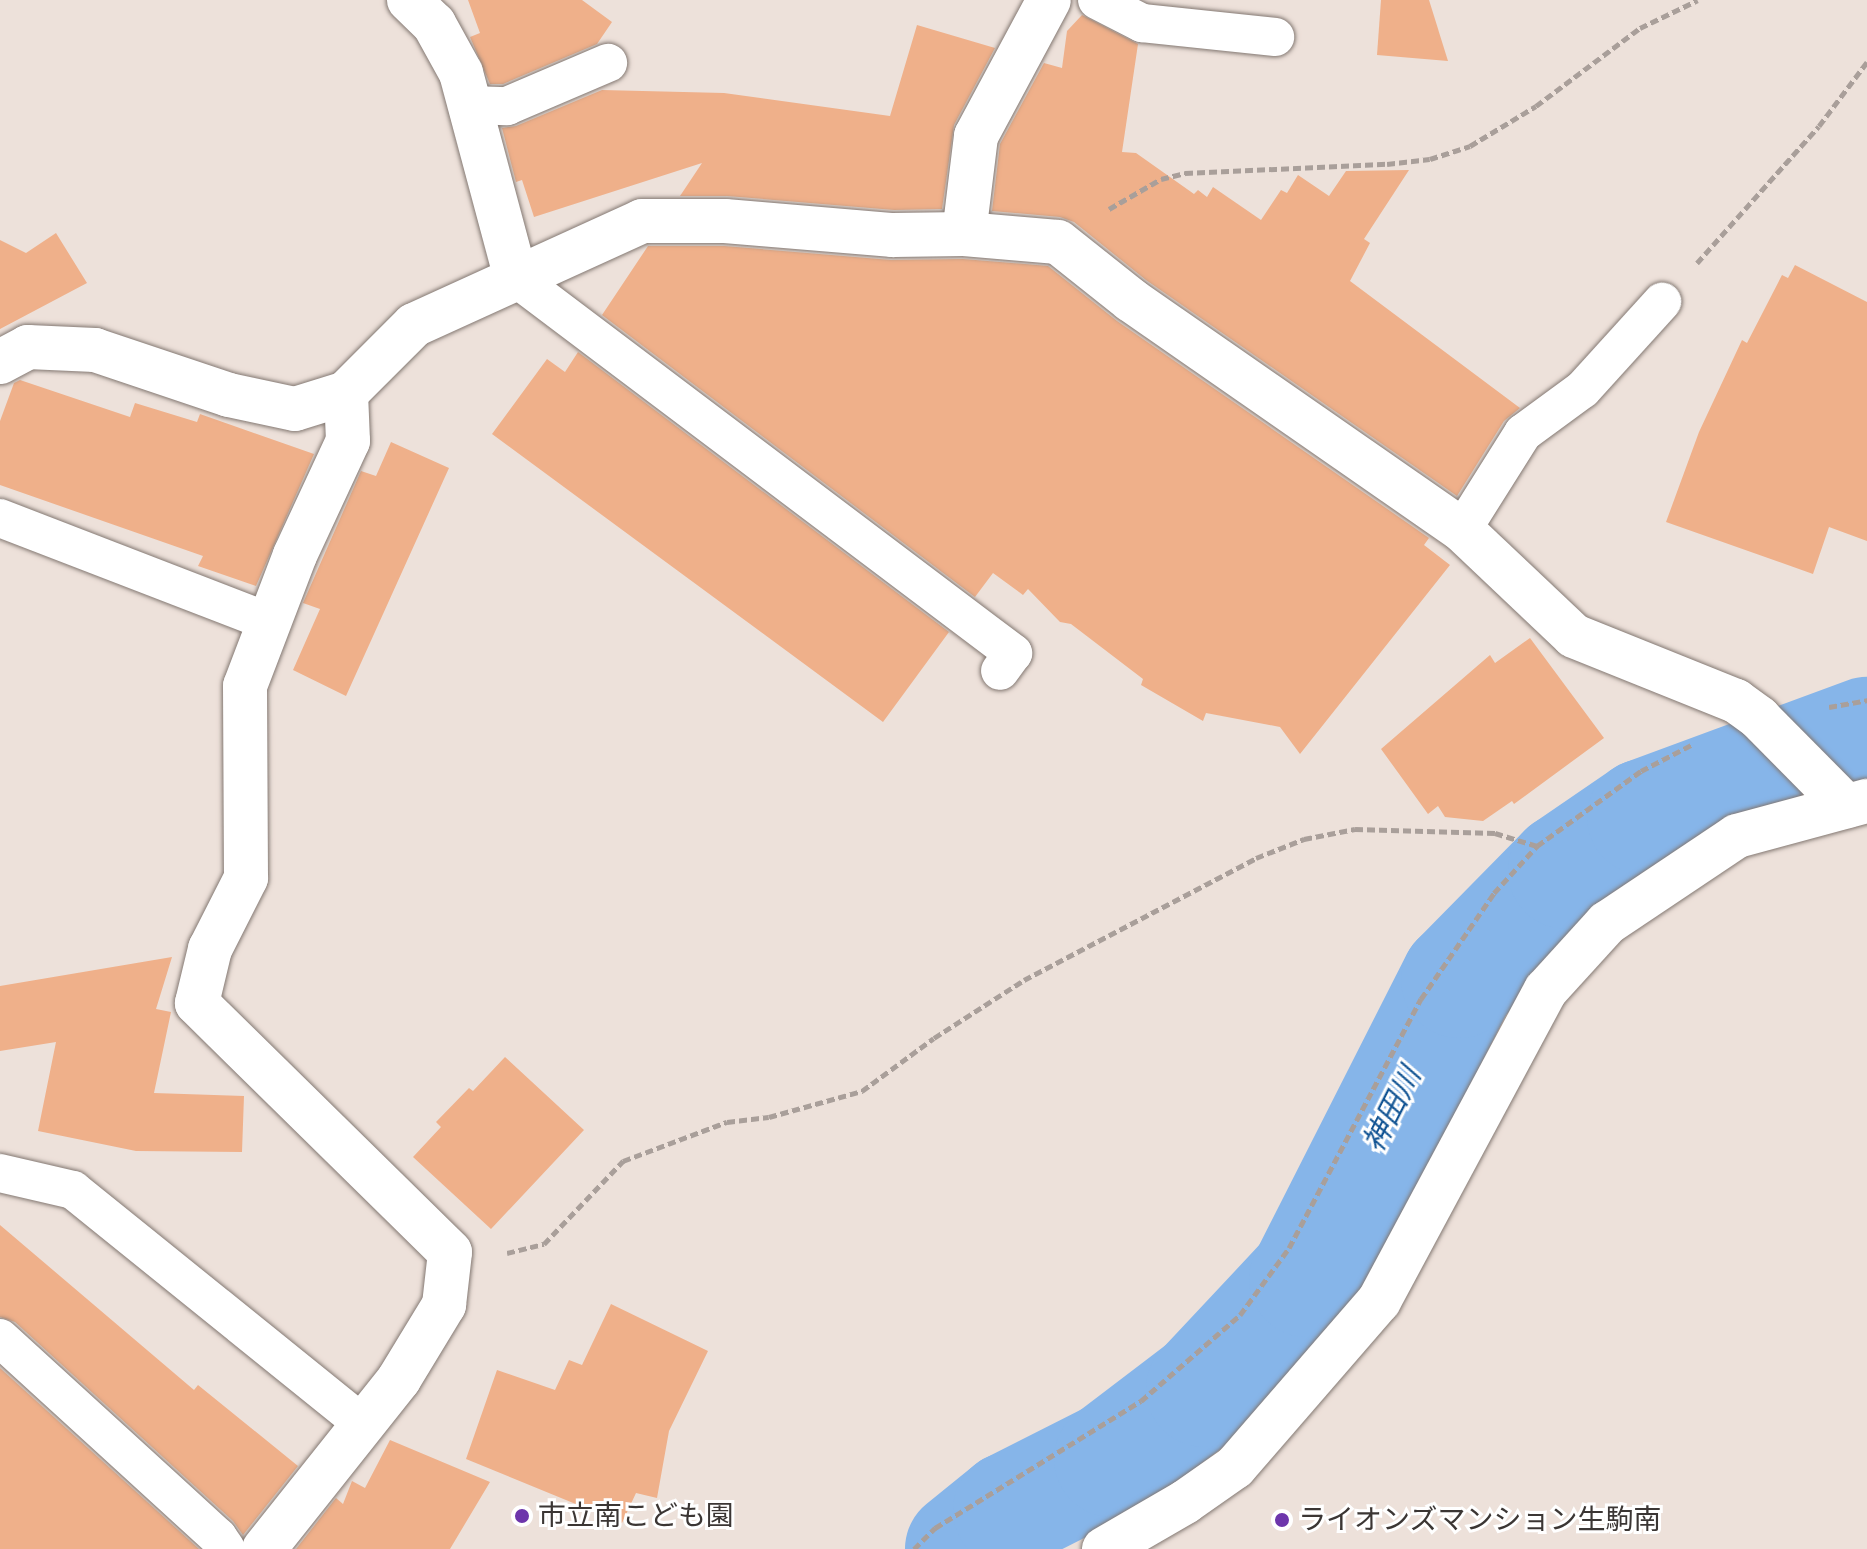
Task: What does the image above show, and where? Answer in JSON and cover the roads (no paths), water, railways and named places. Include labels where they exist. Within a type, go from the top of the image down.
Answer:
[{"type":"street","points":[[409,0],[434,24],[461,73],[516,278]]},
{"type":"street","points":[[964,234],[976,136],[1049,0]]},
{"type":"street","points":[[0,362],[28,347],[95,350],[229,395],[295,409],[346,393],[414,325],[642,221],[725,221],[893,235],[964,234],[1058,242],[1131,300],[1462,530],[1574,636],[1736,701],[1764,722],[1860,811]]},
{"type":"street","points":[[264,1549],[399,1379],[444,1305],[450,1252],[197,1003],[210,949],[246,878],[245,686],[295,555],[348,441],[346,393]]},
{"type":"street","points":[[1104,1549],[1185,1502],[1235,1467],[1379,1301],[1546,990],[1607,923],[1737,836],[1860,811]]},
{"type":"lane","points":[[1097,0],[1142,23],[1275,37]]},
{"type":"lane","points":[[470,105],[507,106],[608,63]]},
{"type":"lane","points":[[516,278],[1013,653],[1000,671]]},
{"type":"lane","points":[[1462,530],[1523,433],[1583,389],[1662,302]]},
{"type":"lane","points":[[0,518],[270,622]]},
{"type":"lane","points":[[0,1173],[73,1190],[363,1424]]},
{"type":"lane","points":[[0,1338],[218,1537],[226,1549]]},
{"type":"waterway","name":"神田川","points":[[963,1549],[1011,1510],[1112,1459],[1204,1389],[1307,1279],[1459,980],[1566,871],[1645,817],[1867,735]]},
{"type":"place","name":"市立南こども園","points":[[522,1516]]},
{"type":"place","name":"ライオンズマンション生駒南","points":[[1282,1520]]}]
